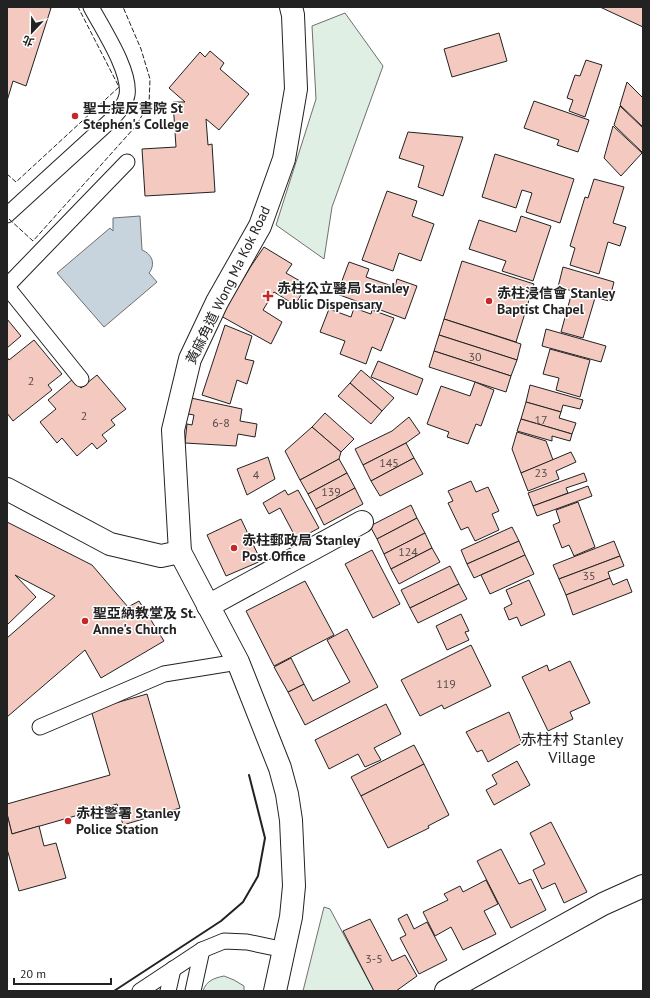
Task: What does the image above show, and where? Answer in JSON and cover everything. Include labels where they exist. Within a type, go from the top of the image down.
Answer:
[{"type":"street","name":"黃麻角道 Wong Ma Kok Road","points":[[275,991],[291,917],[294,886],[292,820],[280,768],[238,662],[180,552],[173,430],[190,358],[217,302],[260,226],[284,159],[296,89],[293,15],[291,7]]},
{"type":"street","points":[[7,489],[110,544],[161,556],[180,552]]},
{"type":"street","points":[[208,606],[362,522]]},
{"type":"street","points":[[446,991],[603,904],[643,886]]},
{"type":"lane","points":[[7,215],[110,121],[122,108],[127,95],[127,84],[124,72],[91,7]]},
{"type":"lane","points":[[81,380],[7,286],[127,162]]},
{"type":"lane","points":[[40,727],[164,674],[238,662]]},
{"type":"lane","points":[[140,991],[202,950],[224,941],[235,941],[285,950]]},
{"type":"lane","points":[[192,991],[202,950]]},
{"type":"lane","points":[[168,991],[173,969]]},
{"type":"green space","points":[[345,13],[383,66],[332,207],[324,259],[276,225],[316,99],[312,26]]},
{"type":"green space","points":[[324,907],[330,909],[374,991],[303,991]]},
{"type":"green space","points":[[224,976],[244,986],[244,991],[203,991],[211,980]]},
{"type":"shaded area","points":[[140,216],[142,250],[148,254],[152,260],[152,266],[149,273],[157,282],[104,327],[57,273],[110,228],[113,231],[113,218]]},
{"type":"building","points":[[7,7],[51,8],[26,86],[13,81],[7,101]]},
{"type":"building","points":[[600,7],[643,7],[643,27]]},
{"type":"building","points":[[499,33],[507,61],[452,77],[444,49]]},
{"type":"building","points":[[210,51],[224,63],[220,69],[249,94],[219,130],[206,119],[208,145],[212,144],[215,192],[145,196],[142,149],[176,147],[173,102],[185,102],[169,88],[200,52],[205,57]]},
{"type":"building","points":[[586,60],[602,65],[585,117],[569,111],[573,100],[567,98],[575,75],[580,76]]},
{"type":"building","points":[[627,82],[643,98],[643,127],[620,105]]},
{"type":"building","points":[[534,101],[589,120],[578,152],[557,145],[559,140],[524,128]]},
{"type":"building","points":[[620,106],[643,128],[643,153],[614,125]]},
{"type":"building","points":[[613,126],[642,153],[621,176],[604,158]]},
{"type":"building","points":[[408,132],[463,137],[443,196],[418,187],[424,166],[399,158]]},
{"type":"building","points":[[495,154],[574,179],[560,223],[526,212],[532,193],[522,190],[516,208],[482,197]]},
{"type":"building","points":[[594,179],[624,187],[613,223],[626,227],[620,246],[608,242],[599,274],[570,265],[575,248],[570,246],[585,197],[588,198]]},
{"type":"building","points":[[387,191],[417,201],[412,216],[434,224],[421,261],[399,253],[393,271],[362,260]]},
{"type":"building","points":[[521,216],[551,226],[533,281],[502,271],[506,261],[469,249],[479,220],[516,232]]},
{"type":"building","name":"赤柱公立醫局 Stanley Public Dispensary","points":[[264,247],[292,264],[286,273],[307,285],[295,305],[274,292],[263,310],[282,322],[271,344],[221,316]]},
{"type":"building","name":"赤柱浸信會 Stanley Baptist Chapel","points":[[462,261],[534,284],[516,342],[444,319]]},
{"type":"building","points":[[349,262],[369,269],[366,277],[395,287],[397,279],[417,286],[405,319],[337,294]]},
{"type":"building","points":[[563,267],[614,282],[609,301],[558,287]]},
{"type":"building","points":[[572,292],[595,298],[583,338],[561,332]]},
{"type":"building","points":[[354,308],[371,314],[372,310],[394,318],[381,351],[372,347],[366,364],[340,354],[345,341],[320,332],[329,309],[351,317]]},
{"type":"building","points":[[7,319],[21,336],[7,348]]},
{"type":"building","points":[[444,319],[521,344],[517,360],[439,335]]},
{"type":"building","points":[[225,325],[252,336],[245,359],[254,361],[247,384],[237,380],[230,404],[202,395]]},
{"type":"building","points":[[546,329],[606,346],[601,362],[542,346]]},
{"type":"building","points":[[439,335],[517,360],[511,376],[434,351]]},
{"type":"building","points":[[34,340],[62,374],[48,385],[52,390],[13,421],[7,413],[7,357],[9,360]]},
{"type":"building","points":[[550,349],[590,360],[580,397],[556,390],[559,378],[543,374]]},
{"type":"building","points":[[434,351],[511,376],[506,392],[429,367]]},
{"type":"building","points":[[378,361],[423,379],[417,395],[371,377]]},
{"type":"building","points":[[361,370],[394,398],[382,411],[350,383]]},
{"type":"building","points":[[97,375],[126,409],[111,420],[115,425],[102,435],[107,441],[97,449],[92,443],[77,456],[62,438],[57,443],[40,422],[56,409],[48,400],[73,379],[81,388]]},
{"type":"building","points":[[475,382],[494,390],[481,426],[476,424],[468,444],[447,437],[449,432],[427,424],[441,386],[470,396]]},
{"type":"building","points":[[350,383],[382,411],[371,424],[338,396]]},
{"type":"building","points":[[530,385],[583,400],[580,409],[563,405],[561,412],[526,402]]},
{"type":"building","points":[[191,398],[242,409],[240,421],[257,424],[255,437],[238,434],[236,446],[185,443],[187,424],[192,425],[194,415],[188,414]]},
{"type":"building","points":[[526,402],[561,412],[559,418],[576,423],[572,434],[521,419]]},
{"type":"building","points":[[325,413],[354,439],[341,452],[312,427]]},
{"type":"building","points":[[409,417],[420,433],[406,443],[363,465],[355,449],[392,431]]},
{"type":"building","points":[[521,419],[572,434],[570,441],[552,436],[552,441],[517,431]]},
{"type":"building","points":[[312,427],[341,452],[339,459],[300,480],[285,451]]},
{"type":"building","points":[[517,432],[546,441],[553,460],[521,473],[512,449]]},
{"type":"building","points":[[406,443],[414,458],[371,481],[363,465]]},
{"type":"building","points":[[571,452],[576,462],[556,471],[559,479],[528,491],[521,473]]},
{"type":"building","points":[[268,457],[275,479],[247,495],[237,469]]},
{"type":"building","points":[[414,458],[423,474],[380,496],[371,481]]},
{"type":"building","points":[[339,459],[347,473],[308,494],[300,480]]},
{"type":"building","points":[[347,473],[355,488],[316,509],[308,494]]},
{"type":"building","points":[[584,473],[587,481],[566,488],[568,493],[533,506],[528,493]]},
{"type":"building","points":[[471,481],[476,492],[488,487],[499,511],[492,514],[499,530],[475,541],[468,527],[461,530],[448,503],[453,501],[448,491]]},
{"type":"building","points":[[588,486],[592,496],[537,516],[533,506]]},
{"type":"building","points":[[355,488],[363,504],[324,525],[316,509]]},
{"type":"building","points":[[285,490],[288,495],[298,490],[319,528],[297,540],[280,508],[269,514],[263,503]]},
{"type":"building","points":[[578,502],[595,547],[574,556],[569,545],[562,548],[553,525],[560,522],[556,510]]},
{"type":"building","points":[[411,505],[417,518],[377,539],[370,526]]},
{"type":"building","points":[[417,518],[425,533],[384,554],[377,539]]},
{"type":"building","name":"赤柱郵政局 Stanley Post Office","points":[[241,519],[261,561],[226,576],[207,535]]},
{"type":"building","points":[[7,522],[92,565],[128,607],[139,601],[164,641],[101,678],[85,650],[7,717],[7,638],[55,596],[15,575],[36,597],[7,625]]},
{"type":"building","points":[[512,527],[519,541],[467,564],[461,550]]},
{"type":"building","points":[[425,533],[432,548],[391,569],[384,554]]},
{"type":"building","points":[[519,541],[525,555],[474,578],[467,564]]},
{"type":"building","points":[[614,541],[620,556],[559,579],[553,565]]},
{"type":"building","points":[[432,548],[440,562],[399,584],[391,569]]},
{"type":"building","points":[[372,550],[400,604],[373,618],[345,564]]},
{"type":"building","points":[[525,555],[534,574],[490,594],[481,575]]},
{"type":"building","points":[[620,556],[624,566],[608,572],[610,578],[566,595],[559,579]]},
{"type":"building","points":[[450,566],[459,584],[410,608],[401,590]]},
{"type":"building","points":[[610,578],[613,585],[627,579],[632,592],[573,615],[566,595]]},
{"type":"building","points":[[529,580],[545,615],[521,626],[517,617],[509,620],[504,608],[512,604],[506,590]]},
{"type":"building","points":[[305,581],[334,635],[274,666],[246,611]]},
{"type":"building","points":[[459,584],[467,599],[418,623],[410,608]]},
{"type":"building","points":[[461,614],[469,631],[465,632],[469,640],[447,650],[436,626]]},
{"type":"building","points":[[347,629],[378,687],[305,725],[288,692],[304,684],[313,701],[350,682],[327,640]]},
{"type":"building","points":[[471,645],[491,686],[444,709],[442,705],[420,716],[401,680]]},
{"type":"building","points":[[291,658],[304,684],[288,692],[274,667]]},
{"type":"building","points":[[570,661],[590,703],[570,712],[573,719],[548,731],[522,677],[547,665],[549,671]]},
{"type":"building","points":[[147,694],[180,808],[123,825],[117,804],[12,834],[7,814],[7,804],[110,775],[91,710]]},
{"type":"building","points":[[386,704],[401,734],[374,748],[381,760],[365,767],[358,754],[329,769],[315,740]]},
{"type":"building","points":[[509,712],[522,743],[488,762],[482,750],[477,752],[466,732]]},
{"type":"building","points":[[414,745],[424,764],[361,796],[351,777]]},
{"type":"building","points":[[517,761],[530,785],[494,805],[486,790],[497,784],[492,775]]},
{"type":"building","points":[[424,764],[449,815],[428,826],[429,828],[388,848],[361,796]]},
{"type":"building","points":[[7,814],[12,834],[39,826],[44,846],[56,843],[66,878],[19,891],[7,849]]},
{"type":"building","points":[[551,822],[587,892],[564,903],[555,883],[542,889],[533,870],[545,864],[530,833]]},
{"type":"building","points":[[501,849],[519,884],[531,879],[546,910],[511,928],[477,861]]},
{"type":"building","points":[[486,880],[498,904],[484,911],[496,934],[463,950],[451,927],[435,936],[423,912],[448,900],[444,894],[460,886],[463,892]]},
{"type":"building","points":[[407,914],[414,929],[427,922],[447,960],[419,974],[400,938],[406,935],[398,919]]},
{"type":"building","points":[[370,919],[392,961],[405,955],[417,976],[396,991],[374,991],[343,931]]},
{"type":"fence","points":[[7,174],[16,182],[119,87],[78,7]]},
{"type":"fence","points":[[9,219],[33,241],[135,127],[149,104],[150,79],[141,49],[123,7]]},
{"type":"wall","points":[[114,991],[221,921],[243,902],[258,876],[265,838],[249,775]]},
{"type":"place","name":"聖士提反書院 St Stephen's College","points":[[75,116]]},
{"type":"place","name":"赤柱公立醫局 Stanley Public Dispensary","points":[[268,296]]},
{"type":"place","name":"赤柱浸信會 Stanley Baptist Chapel","points":[[489,301]]},
{"type":"place","name":"赤柱郵政局 Stanley Post Office","points":[[234,548]]},
{"type":"place","name":"聖亞納教堂及 St. Anne's Church","points":[[85,621]]},
{"type":"place","name":"赤柱警署 Stanley Police Station","points":[[68,821]]},
{"type":"district","name":"赤柱村 Stanley Village","points":[[572,748]]}]
